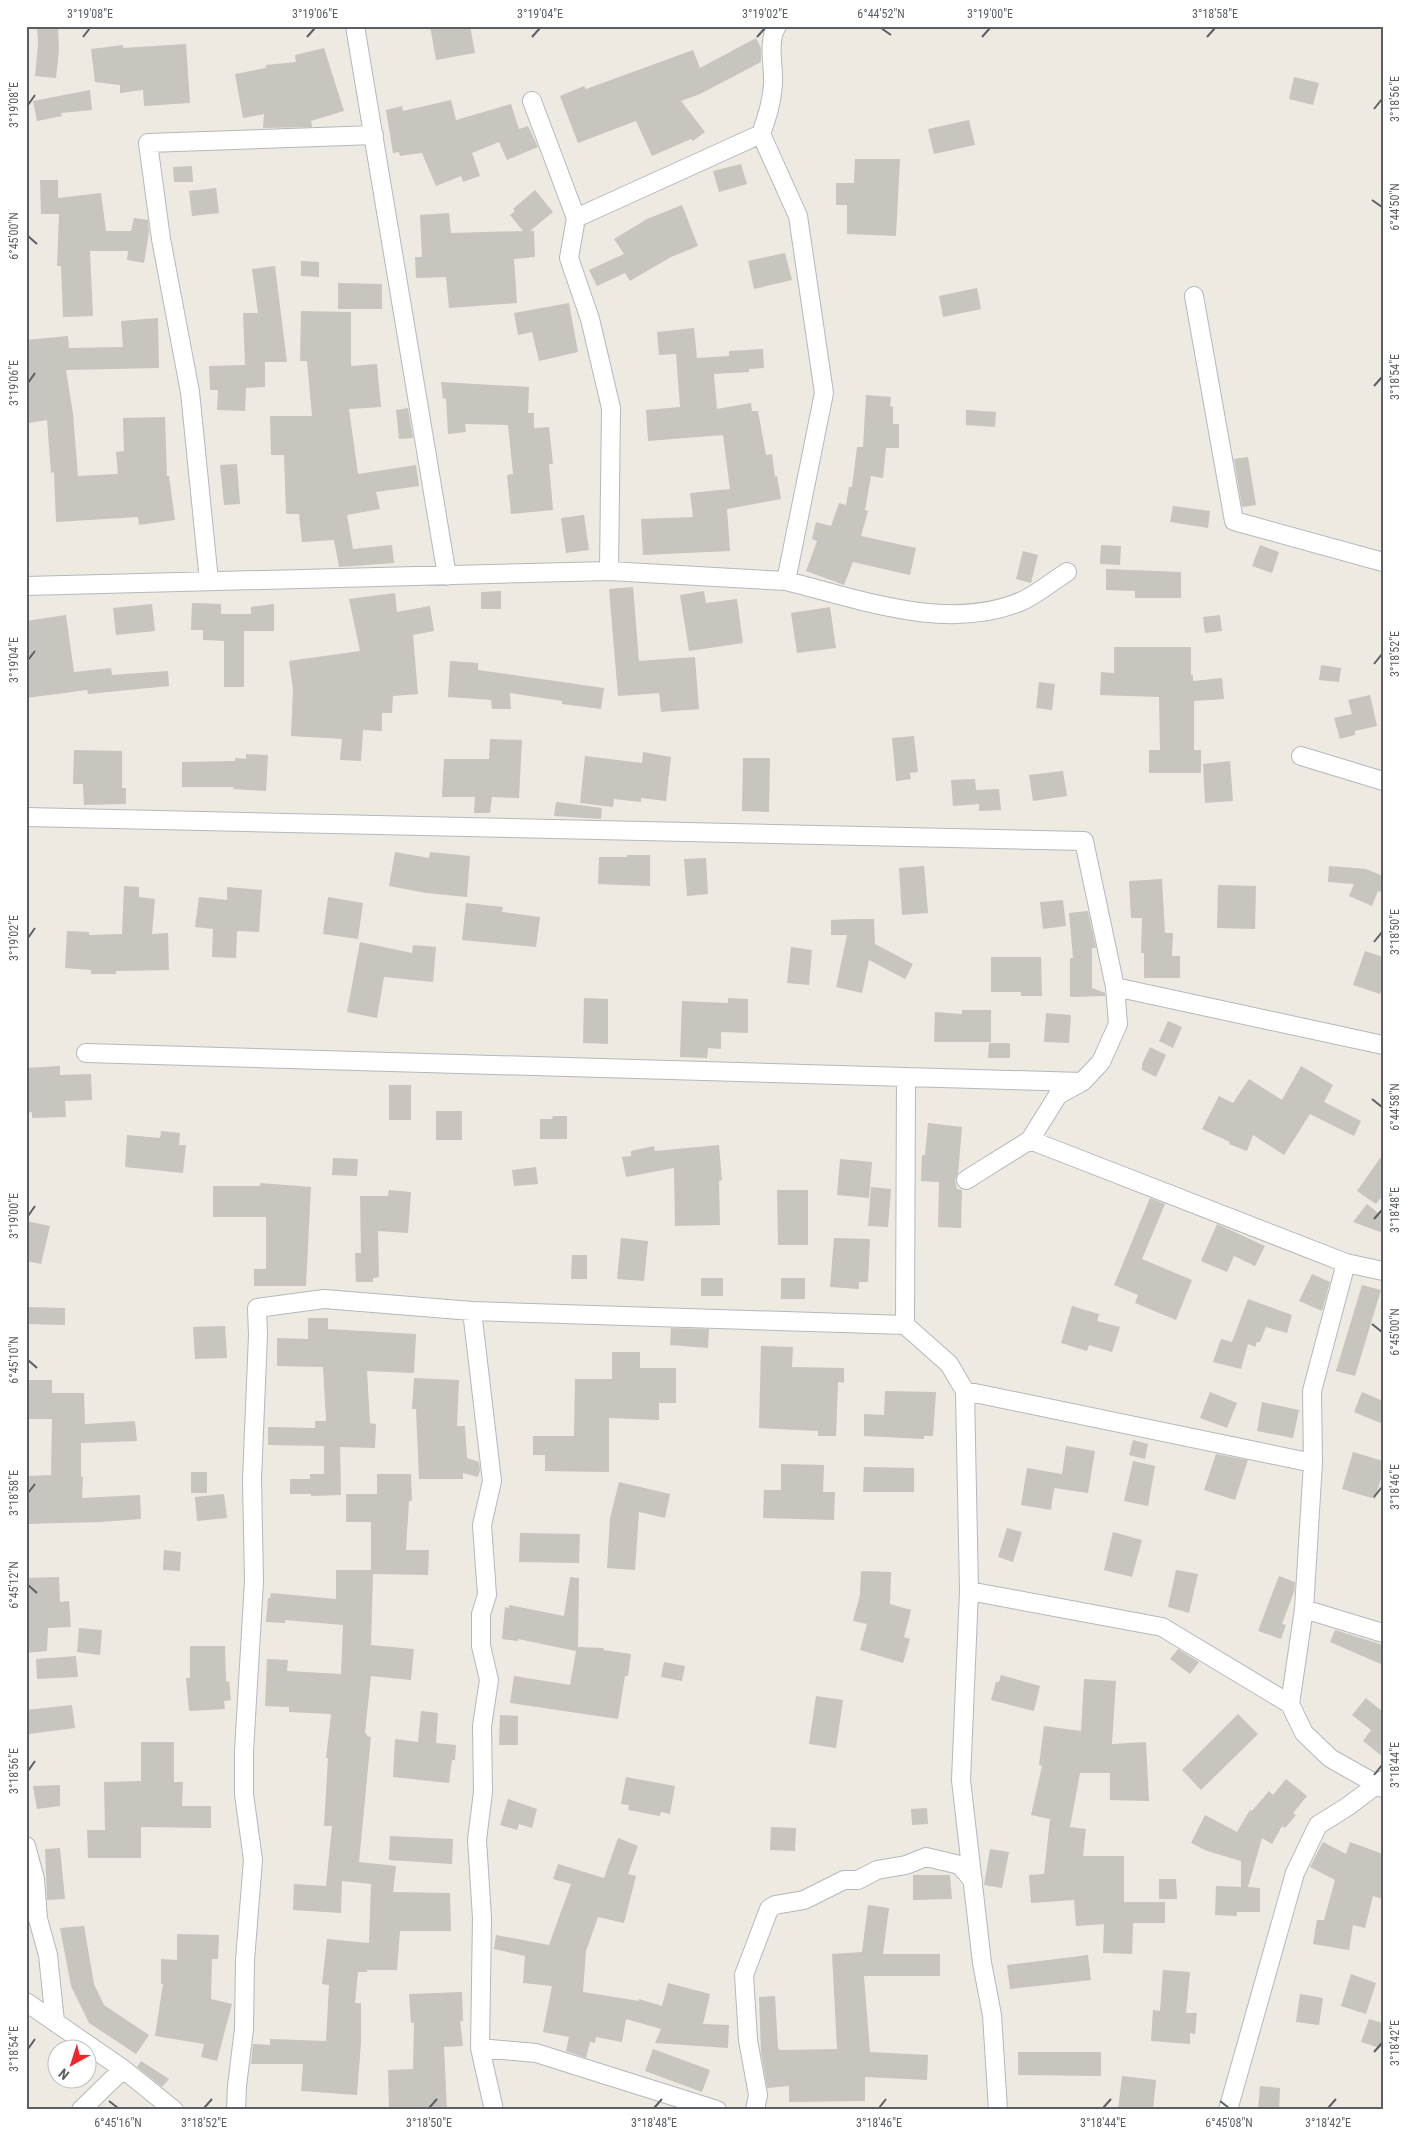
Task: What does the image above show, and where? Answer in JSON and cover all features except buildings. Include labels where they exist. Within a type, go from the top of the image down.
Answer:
[{"type":"street","points":[[355,26],[447,576]]},
{"type":"street","points":[[777,26],[772,35],[773,84],[771,106],[761,134],[798,216],[824,393],[786,581]]},
{"type":"street","points":[[532,101],[576,218],[569,258],[590,319],[611,408],[610,571]]},
{"type":"street","points":[[576,218],[761,134]]},
{"type":"street","points":[[209,581],[190,392],[161,239],[148,143],[374,135]]},
{"type":"street","points":[[1194,296],[1234,521],[1383,562]]},
{"type":"street","points":[[26,586],[610,571],[786,581],[902,609],[946,615],[992,611],[1023,601],[1067,572]]},
{"type":"street","points":[[1301,756],[1383,781]]},
{"type":"street","points":[[26,816],[1084,842],[1115,987],[1118,1024],[1101,1062],[1082,1082],[1058,1095],[1030,1140],[966,1180]]},
{"type":"street","points":[[1115,987],[1383,1045]]},
{"type":"street","points":[[86,1053],[1082,1082]]},
{"type":"street","points":[[905,1325],[906,1077]]},
{"type":"street","points":[[1030,1140],[1346,1263],[1383,1271]]},
{"type":"street","points":[[1290,1704],[1304,1609],[1313,1463],[1312,1391],[1346,1263]]},
{"type":"street","points":[[236,2110],[244,2029],[245,1960],[253,1860],[244,1794],[244,1752],[254,1581],[252,1479],[258,1335],[257,1308],[324,1299],[472,1311],[905,1325],[949,1364],[965,1391],[969,1591],[960,1780],[982,1963],[992,2015],[998,2110]]},
{"type":"street","points":[[472,1311],[492,1481],[482,1525],[487,1595],[481,1614],[480,1646],[489,1680],[482,1726],[483,1792],[478,1840],[482,1918],[480,2048],[494,2110]]},
{"type":"street","points":[[965,1391],[1313,1463]]},
{"type":"street","points":[[969,1591],[1162,1627],[1290,1704],[1304,1733],[1330,1758],[1381,1785],[1318,1825],[1295,1873],[1228,2110]]},
{"type":"street","points":[[1304,1609],[1383,1633]]},
{"type":"street","points":[[26,1846],[35,1879],[38,1919],[48,1956],[55,2022]]},
{"type":"street","points":[[755,2110],[758,2095],[748,2040],[744,1975],[769,1909],[776,1905],[804,1900],[844,1880],[858,1880],[877,1870],[906,1864],[926,1857],[960,1865],[973,1881]]},
{"type":"street","points":[[26,2002],[123,2069],[174,2110]]},
{"type":"street","points":[[480,2048],[536,2053],[717,2110]]},
{"type":"street","points":[[81,2110],[123,2069]]}]
